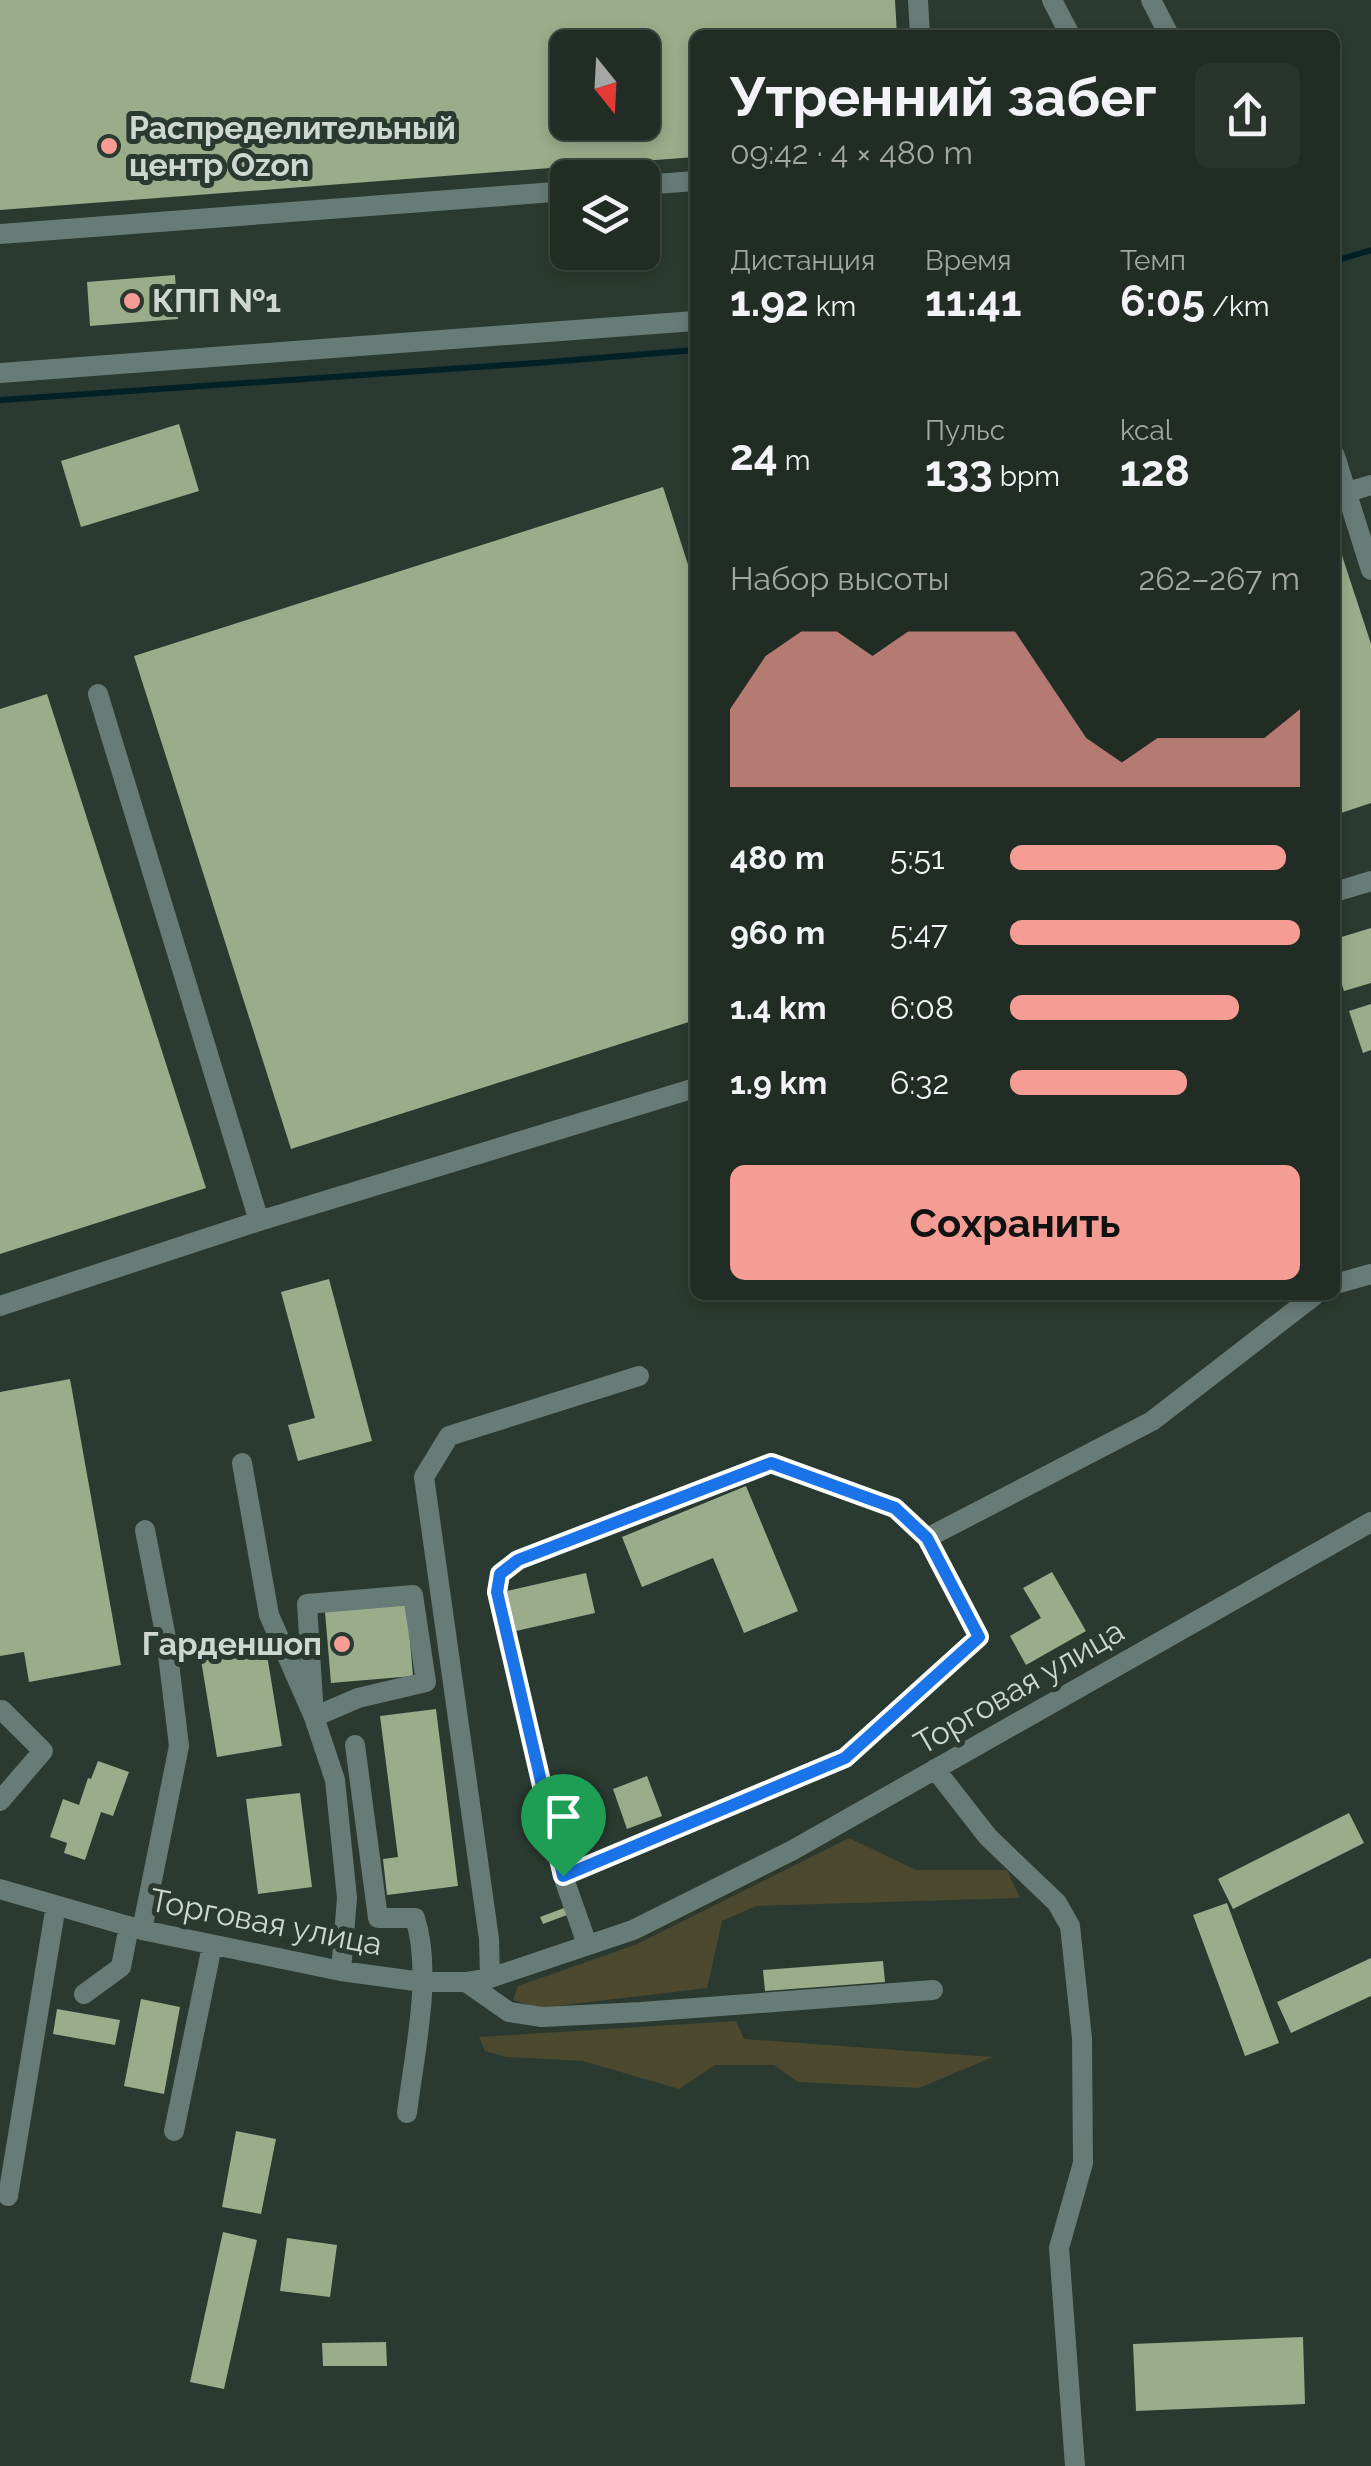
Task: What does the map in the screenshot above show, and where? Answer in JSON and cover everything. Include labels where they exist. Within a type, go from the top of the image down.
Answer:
[{"type":"street","points":[[918,0],[920,30]]},
{"type":"street","points":[[1052,0],[1067,30]]},
{"type":"street","points":[[1152,0],[1167,30]]},
{"type":"street","points":[[660,185],[690,182]]},
{"type":"street","points":[[0,234],[550,192]]},
{"type":"street","points":[[0,373],[690,320]]},
{"type":"street","points":[[1340,472],[1371,570]]},
{"type":"street","points":[[1346,492],[1371,484]]},
{"type":"street","points":[[98,694],[260,1221]]},
{"type":"street","points":[[1340,890],[1371,881]]},
{"type":"street","points":[[0,1306],[260,1221],[690,1090]]},
{"type":"street","points":[[1340,1283],[1371,1274]]},
{"type":"street","points":[[927,1538],[1152,1421],[1309,1300]]},
{"type":"street","points":[[490,1978],[489,1939],[424,1478],[449,1436],[639,1376]]},
{"type":"street","points":[[242,1463],[269,1615],[314,1717],[335,1780],[348,1898],[341,1971]]},
{"type":"street","points":[[563,1876],[845,1758],[979,1637],[927,1538],[895,1508],[771,1463],[518,1560],[500,1574],[497,1592],[563,1876],[587,1944]]},
{"type":"street","name":"Торговая улица","points":[[0,1889],[136,1928],[341,1971],[422,1982],[490,1978],[634,1930],[793,1850],[1371,1522]]},
{"type":"street","points":[[84,1994],[121,1966],[136,1928],[179,1746],[166,1638],[145,1530]]},
{"type":"street","points":[[413,1596],[426,1682],[358,1698],[314,1717],[307,1604],[413,1596]]},
{"type":"street","points":[[0,1801],[43,1751],[2,1710]]},
{"type":"street","points":[[355,1745],[378,1918],[414,1918],[421,1937],[422,1982],[407,2113]]},
{"type":"street","points":[[935,1770],[988,1837],[1057,1903],[1070,1926],[1082,2038],[1083,2163],[1059,2248],[1075,2466]]},
{"type":"street","points":[[8,2196],[56,1904]]},
{"type":"street","points":[[174,2132],[212,1946]]},
{"type":"street","points":[[466,1982],[509,2012],[542,2017],[933,1990]]},
{"type":"shaded area","points":[[849,1838],[916,1870],[1007,1870],[1020,1898],[756,1906],[722,1921],[707,1988],[539,2008],[513,2000],[518,1986],[635,1945]]},
{"type":"shaded area","points":[[736,2021],[744,2039],[993,2057],[919,2088],[798,2082],[774,2065],[715,2065],[679,2089],[583,2061],[506,2057],[485,2051],[479,2037]]},
{"type":"building","points":[[0,0],[895,0],[897,30],[690,30],[690,157],[550,160],[550,168],[0,210]]},
{"type":"building","name":"КПП №1","points":[[175,275],[178,319],[90,326],[87,282]]},
{"type":"building","points":[[179,424],[199,491],[81,527],[61,461]]},
{"type":"building","points":[[663,487],[690,571],[690,1022],[291,1149],[134,656]]},
{"type":"building","points":[[1340,549],[1371,644],[1371,803],[1340,813]]},
{"type":"building","points":[[47,694],[206,1188],[0,1254],[0,709]]},
{"type":"building","points":[[1371,928],[1371,983],[1344,991],[1340,979],[1340,937]]},
{"type":"building","points":[[1371,1004],[1371,1050],[1363,1053],[1349,1011]]},
{"type":"building","points":[[329,1279],[372,1441],[298,1461],[288,1425],[315,1418],[281,1292]]},
{"type":"building","points":[[70,1379],[121,1665],[29,1682],[24,1652],[0,1656],[0,1392]]},
{"type":"building","points":[[746,1486],[798,1611],[744,1633],[713,1558],[642,1587],[622,1537]]},
{"type":"building","points":[[1052,1572],[1086,1631],[1026,1665],[1010,1636],[1041,1618],[1023,1588]]},
{"type":"building","points":[[586,1573],[595,1613],[516,1631],[507,1591]]},
{"type":"building","points":[[407,1605],[413,1676],[331,1683],[325,1612]]},
{"type":"building","points":[[265,1643],[282,1746],[217,1757],[200,1654]]},
{"type":"building","points":[[436,1709],[458,1886],[387,1895],[383,1859],[398,1857],[380,1716]]},
{"type":"building","points":[[98,1761],[129,1772],[113,1816],[101,1812],[85,1860],[64,1853],[67,1843],[50,1837],[63,1799],[79,1805]]},
{"type":"building","points":[[647,1776],[662,1816],[627,1829],[613,1789]]},
{"type":"building","points":[[300,1793],[312,1887],[258,1894],[246,1799]]},
{"type":"building","points":[[1349,1813],[1364,1843],[1233,1909],[1218,1879]]},
{"type":"building","points":[[1227,1903],[1279,2043],[1245,2056],[1193,1915]]},
{"type":"building","points":[[564,1908],[567,1915],[543,1924],[540,1917]]},
{"type":"building","points":[[1371,1958],[1371,1996],[1291,2033],[1277,2002]]},
{"type":"building","points":[[883,1961],[885,1982],[765,1991],[763,1970]]},
{"type":"building","points":[[141,1999],[180,2007],[164,2094],[124,2086]]},
{"type":"building","points":[[57,2009],[120,2020],[115,2045],[53,2034]]},
{"type":"building","points":[[236,2131],[276,2139],[261,2214],[222,2207]]},
{"type":"building","points":[[223,2232],[257,2240],[224,2389],[190,2382]]},
{"type":"building","points":[[287,2238],[337,2245],[330,2297],[280,2291]]},
{"type":"building","points":[[1303,2337],[1305,2404],[1136,2411],[1133,2344]]},
{"type":"building","points":[[386,2342],[387,2366],[323,2366],[322,2343]]},
{"type":"waterway","points":[[1340,259],[1371,250]]},
{"type":"waterway","points":[[0,400],[690,350]]},
{"type":"place","name":"Распределительный центр Ozon","points":[[109,146]]},
{"type":"place","name":"КПП №1","points":[[132,301]]},
{"type":"place","name":"Гарденшоп","points":[[342,1644]]},
{"type":"route","points":[[771,1463],[895,1508],[927,1538],[979,1637],[845,1758],[563,1876],[497,1592],[500,1574],[518,1560],[771,1463]]}]
